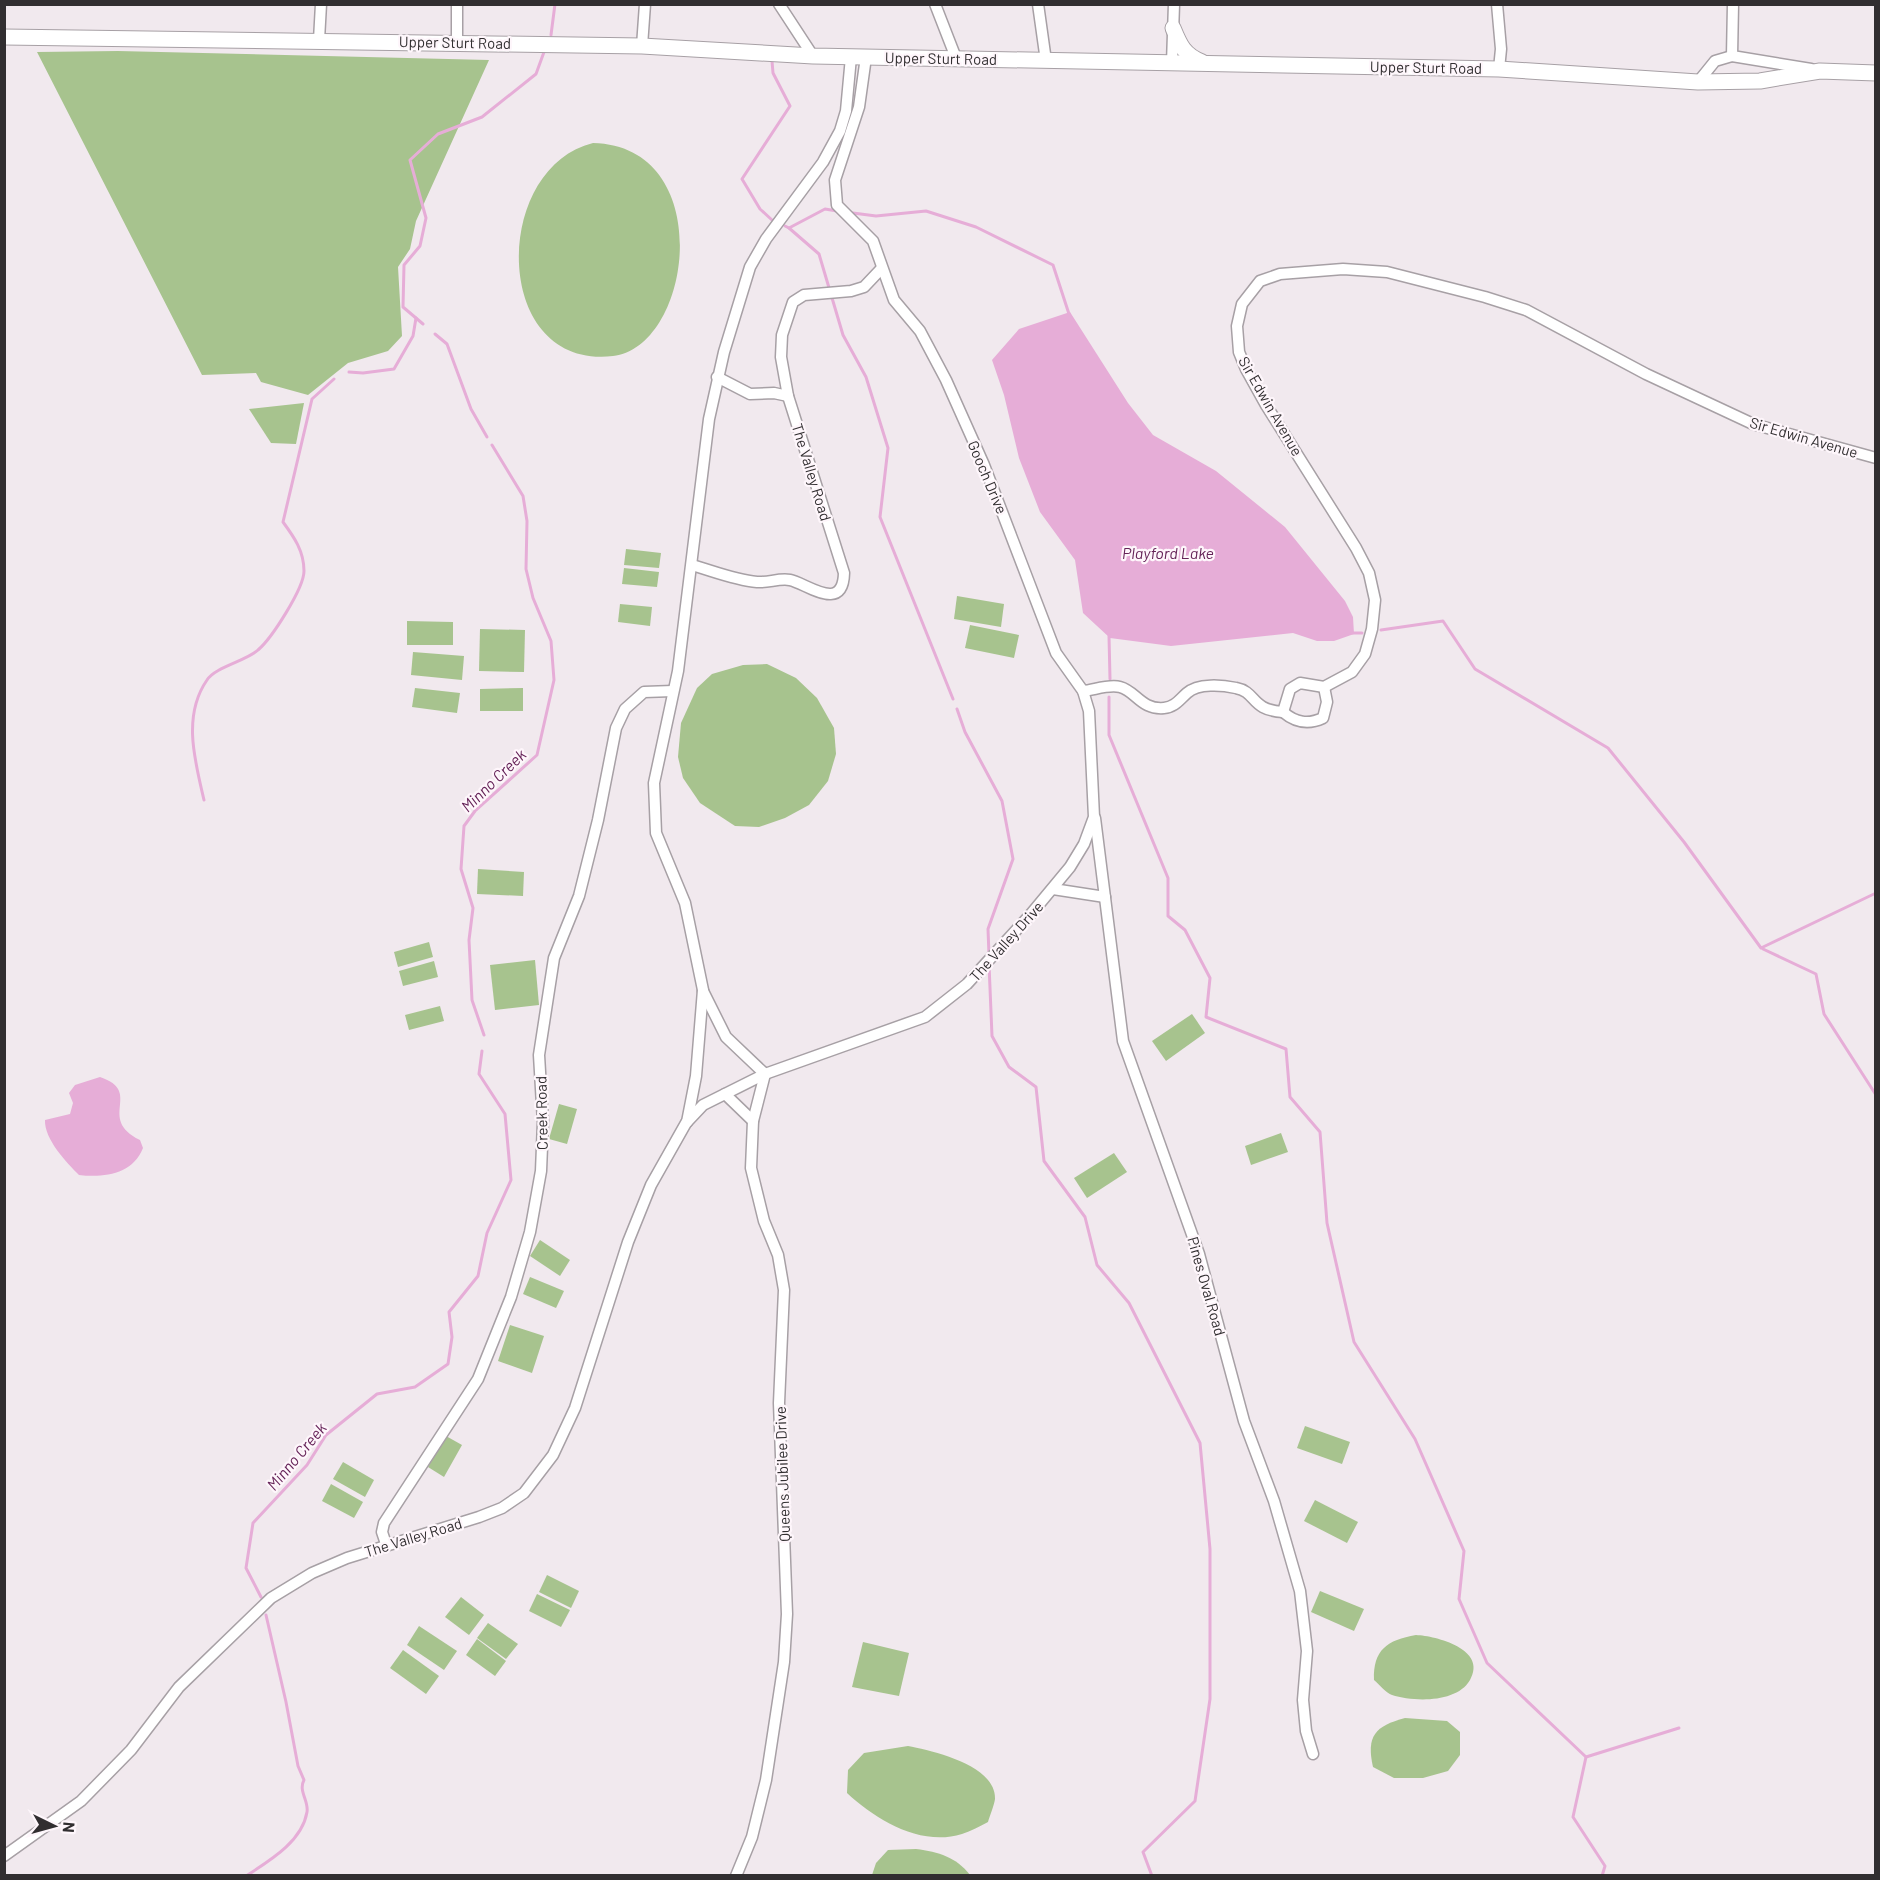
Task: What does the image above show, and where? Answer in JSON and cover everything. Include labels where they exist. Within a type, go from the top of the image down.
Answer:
[{"type":"main road","points":[[1173,28],[1181,48],[1191,58],[1204,63]]},
{"type":"main road","name":"Upper Sturt Road","points":[[4,37],[642,46],[813,56],[1499,69],[1698,82],[1760,81],[1820,71],[1875,73]]},
{"type":"street","points":[[319,40],[321,4]]},
{"type":"street","points":[[457,4],[457,42]]},
{"type":"street","points":[[642,46],[645,4]]},
{"type":"street","points":[[779,4],[813,56]]},
{"type":"street","points":[[935,4],[956,58]]},
{"type":"street","points":[[1038,4],[1046,61]]},
{"type":"street","points":[[1172,63],[1174,4]]},
{"type":"street","points":[[1497,4],[1501,49],[1499,69]]},
{"type":"street","points":[[1732,56],[1733,4]]},
{"type":"street","points":[[1698,82],[1715,61],[1732,56],[1820,71]]},
{"type":"street","name":"Gooch Drive","points":[[859,57],[859,107],[838,166],[834,193],[837,205],[873,241],[894,300],[920,331],[946,380],[984,465],[1056,652],[1083,691]]},
{"type":"street","name":"The Valley Road","points":[[4,1856],[81,1801],[130,1750],[179,1687],[271,1598],[312,1573],[386,1544],[502,1508],[524,1494],[553,1455],[575,1408],[628,1242],[651,1185],[686,1123],[703,1105],[765,1074],[726,1037],[703,990],[685,903],[656,833],[654,783],[681,656],[706,441],[717,377],[750,267],[766,238],[823,162],[840,131],[859,57]]},
{"type":"street","name":"The Valley Road","points":[[692,565],[755,582],[788,580],[822,594],[833,593],[842,584],[844,573],[788,396],[781,357],[782,335],[793,302],[804,295],[851,291],[864,287],[882,268]]},
{"type":"street","name":"Sir Edwin Avenue","points":[[1324,687],[1352,672],[1365,654],[1372,629],[1375,600],[1373,584],[1356,548],[1246,369],[1239,352],[1237,326],[1242,304],[1248,293],[1260,281],[1280,274],[1343,269],[1387,272],[1485,297],[1526,310],[1646,374],[1753,424],[1875,458]]},
{"type":"street","points":[[717,377],[750,394],[774,393],[788,396]]},
{"type":"street","points":[[1083,691],[1116,686],[1123,688],[1139,702],[1165,708],[1179,703],[1188,691],[1195,689],[1215,686],[1238,688],[1266,711],[1283,712],[1301,722],[1312,723],[1323,718],[1327,702],[1324,687],[1300,683],[1290,689],[1283,712]]},
{"type":"street","name":"Creek Road","points":[[386,1544],[382,1532],[384,1522],[478,1379],[511,1297],[530,1232],[542,1172],[543,1122],[539,1055],[554,958],[579,896],[598,820],[616,728],[626,709],[644,692],[673,691]]},
{"type":"street","name":"The Valley Drive","points":[[765,1074],[925,1017],[967,984],[1053,889],[1084,844],[1095,818],[1089,711],[1083,691]]},
{"type":"street","name":"Pines Oval Road","points":[[1095,818],[1123,1041],[1198,1254],[1244,1421],[1292,1557],[1300,1591],[1307,1651],[1303,1700],[1306,1731],[1313,1755]]},
{"type":"street","points":[[1053,889],[1105,897]]},
{"type":"street","name":"The Valley Road","points":[[686,1123],[696,1076],[703,990]]},
{"type":"street","name":"Queens Jubilee Drive","points":[[736,1875],[752,1837],[766,1780],[784,1662],[787,1614],[779,1425],[784,1290],[778,1254],[764,1221],[750,1168],[753,1121],[765,1074]]},
{"type":"street","points":[[725,1094],[753,1121]]},
{"type":"green space","points":[[118,51],[489,60],[416,221],[410,249],[398,267],[402,336],[388,351],[348,363],[308,395],[261,382],[256,373],[202,375],[37,52]]},
{"type":"green space","points":[[593,143],[633,153],[660,176],[675,209],[680,247],[675,285],[661,319],[640,344],[613,356],[573,352],[544,332],[526,301],[519,264],[522,225],[536,189],[560,160]]},
{"type":"green space","points":[[304,403],[296,444],[271,443],[249,409]]},
{"type":"green space","points":[[626,549],[661,553],[659,568],[624,565]]},
{"type":"green space","points":[[624,568],[659,572],[657,587],[622,584]]},
{"type":"green space","points":[[957,596],[1004,604],[1001,627],[954,619]]},
{"type":"green space","points":[[620,604],[652,607],[650,626],[618,622]]},
{"type":"green space","points":[[407,621],[453,622],[453,645],[407,645]]},
{"type":"green space","points":[[970,625],[1019,635],[1014,658],[965,648]]},
{"type":"green space","points":[[480,629],[525,630],[524,672],[479,671]]},
{"type":"green space","points":[[413,652],[464,656],[462,680],[411,675]]},
{"type":"green space","points":[[767,664],[796,678],[817,698],[834,728],[836,754],[828,781],[809,805],[785,818],[759,827],[735,826],[700,803],[683,778],[678,757],[681,723],[697,688],[712,674],[743,665]]},
{"type":"green space","points":[[415,688],[460,693],[457,713],[412,707]]},
{"type":"green space","points":[[523,688],[523,711],[480,711],[480,689]]},
{"type":"green space","points":[[478,869],[524,872],[523,896],[477,894]]},
{"type":"green space","points":[[429,942],[433,957],[398,967],[394,952]]},
{"type":"green space","points":[[535,960],[539,1005],[495,1010],[490,965]]},
{"type":"green space","points":[[434,961],[438,977],[403,986],[399,971]]},
{"type":"green space","points":[[440,1006],[444,1021],[409,1030],[405,1015]]},
{"type":"green space","points":[[1192,1014],[1205,1033],[1166,1061],[1152,1041]]},
{"type":"green space","points":[[559,1104],[577,1109],[567,1144],[549,1139]]},
{"type":"green space","points":[[1281,1133],[1288,1152],[1251,1165],[1245,1146]]},
{"type":"green space","points":[[1114,1153],[1127,1172],[1087,1198],[1074,1178]]},
{"type":"green space","points":[[540,1240],[570,1260],[560,1276],[530,1256]]},
{"type":"green space","points":[[530,1277],[564,1291],[556,1308],[523,1294]]},
{"type":"green space","points":[[510,1325],[544,1336],[532,1373],[498,1361]]},
{"type":"green space","points":[[1305,1426],[1350,1442],[1342,1464],[1297,1448]]},
{"type":"green space","points":[[446,1436],[462,1445],[444,1477],[428,1467]]},
{"type":"green space","points":[[343,1462],[374,1480],[365,1497],[333,1479]]},
{"type":"green space","points":[[331,1484],[363,1502],[354,1518],[322,1501]]},
{"type":"green space","points":[[1315,1500],[1358,1522],[1347,1543],[1304,1521]]},
{"type":"green space","points":[[547,1575],[579,1591],[571,1608],[539,1592]]},
{"type":"green space","points":[[1320,1591],[1364,1609],[1354,1631],[1311,1612]]},
{"type":"green space","points":[[537,1594],[570,1610],[561,1627],[529,1611]]},
{"type":"green space","points":[[461,1597],[484,1615],[469,1635],[445,1617]]},
{"type":"green space","points":[[488,1623],[518,1644],[506,1659],[477,1638]]},
{"type":"green space","points":[[419,1626],[457,1651],[444,1670],[407,1645]]},
{"type":"green space","points":[[1416,1635],[1447,1642],[1466,1652],[1472,1660],[1474,1669],[1464,1688],[1445,1697],[1412,1699],[1390,1694],[1374,1680],[1376,1661],[1384,1648],[1397,1640]]},
{"type":"green space","points":[[477,1639],[506,1661],[495,1676],[466,1655]]},
{"type":"green space","points":[[863,1642],[909,1653],[899,1696],[852,1687]]},
{"type":"green space","points":[[403,1650],[439,1676],[426,1694],[390,1668]]},
{"type":"green space","points":[[1405,1718],[1447,1721],[1460,1732],[1460,1755],[1448,1771],[1423,1778],[1394,1778],[1373,1767],[1371,1747],[1375,1734],[1386,1725]]},
{"type":"green space","points":[[908,1746],[947,1756],[975,1769],[985,1777],[993,1787],[995,1799],[988,1822],[965,1833],[946,1837],[915,1834],[900,1829],[871,1813],[847,1793],[848,1770],[864,1753]]},
{"type":"green space","points":[[916,1849],[946,1856],[970,1875],[872,1875],[876,1863],[888,1850]]},
{"type":"water","name":"Playford Lake","points":[[1070,312],[1128,403],[1153,435],[1216,471],[1285,527],[1345,601],[1353,617],[1354,634],[1334,641],[1317,641],[1293,633],[1171,646],[1110,638],[1083,613],[1075,560],[1040,512],[1019,458],[1004,395],[992,360],[1019,329]]},
{"type":"water","points":[[100,1077],[113,1083],[119,1090],[121,1123],[127,1132],[140,1140],[143,1148],[132,1164],[125,1169],[108,1175],[79,1175],[52,1143],[45,1120],[70,1114],[73,1103],[69,1093],[75,1085]]},
{"type":"waterway","name":"Minno Creek","points":[[551,35],[555,4]]},
{"type":"waterway","name":"Minno Creek","points":[[423,324],[403,307],[404,265],[420,246],[426,218],[410,160],[438,134],[482,117],[536,74],[544,52]]},
{"type":"waterway","points":[[772,61],[773,73],[790,106],[742,179],[760,209],[772,220]]},
{"type":"waterway","points":[[785,226],[789,228],[825,209],[837,211]]},
{"type":"waterway","points":[[853,213],[876,216],[926,211],[976,227],[1053,265],[1069,314]]},
{"type":"waterway","points":[[789,228],[819,254],[843,335],[866,377],[888,448],[880,517],[953,699]]},
{"type":"waterway","points":[[349,372],[363,373],[394,369],[413,336],[416,318]]},
{"type":"waterway","name":"Minno Creek","points":[[435,334],[447,344],[471,409],[487,437]]},
{"type":"waterway","points":[[204,800],[193,739],[195,708],[199,694],[211,675],[253,654],[264,644],[299,589],[304,571],[302,557],[283,522],[312,399],[334,379]]},
{"type":"waterway","name":"Minno Creek","points":[[484,1035],[472,1000],[469,940],[473,908],[461,869],[464,826],[475,811],[537,755],[554,680],[551,641],[533,598],[526,569],[527,521],[523,496],[492,445]]},
{"type":"waterway","points":[[1381,630],[1443,621],[1475,669],[1608,748],[1684,842],[1761,948],[1876,893]]},
{"type":"waterway","points":[[1352,633],[1362,633]]},
{"type":"waterway","points":[[1109,636],[1110,679]]},
{"type":"waterway","points":[[1109,697],[1109,735],[1168,878],[1168,916],[1185,930],[1210,978],[1206,1017],[1286,1049],[1290,1097],[1320,1132],[1327,1223],[1354,1342],[1415,1439],[1464,1551],[1459,1599],[1487,1663],[1586,1757],[1573,1817],[1605,1866],[1602,1876]]},
{"type":"waterway","points":[[957,709],[965,732],[1002,801],[1013,859],[988,929],[989,955]]},
{"type":"waterway","points":[[1763,949],[1816,974],[1824,1014],[1876,1095]]},
{"type":"waterway","points":[[989,964],[992,1036],[1009,1067],[1036,1087],[1044,1161],[1085,1217],[1097,1265],[1129,1303],[1200,1443],[1210,1549],[1210,1699],[1195,1801],[1143,1852],[1152,1876]]},
{"type":"waterway","name":"Minno Creek","points":[[261,1597],[246,1568],[253,1523],[307,1465],[326,1435],[377,1394],[415,1387],[448,1364],[452,1337],[449,1312],[478,1276],[487,1233],[511,1180],[505,1114],[479,1074],[482,1051]]},
{"type":"waterway","name":"Minno Creek","points":[[246,1876],[274,1857],[292,1841],[299,1833],[307,1812],[302,1788],[304,1780],[298,1766],[266,1615]]},
{"type":"waterway","points":[[1586,1757],[1679,1728]]}]
